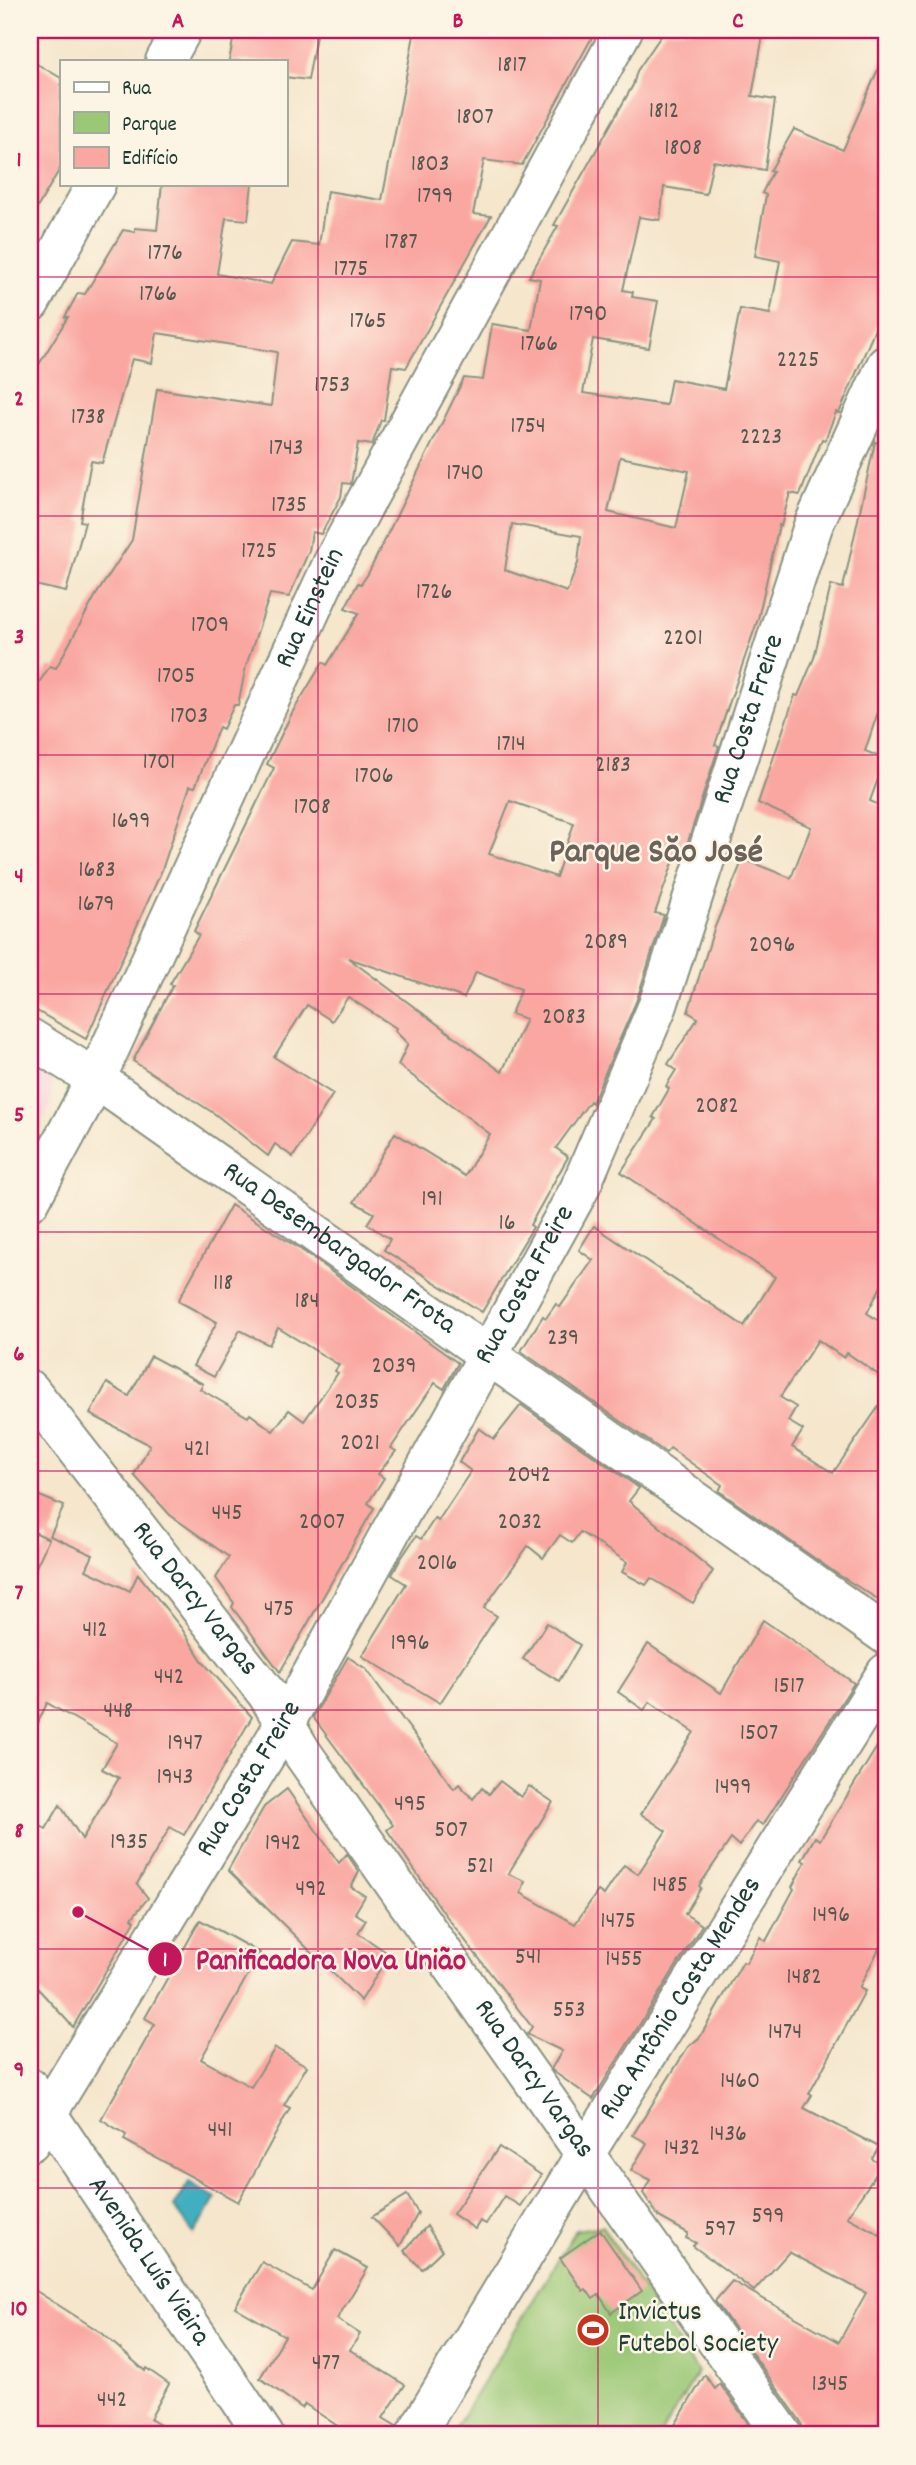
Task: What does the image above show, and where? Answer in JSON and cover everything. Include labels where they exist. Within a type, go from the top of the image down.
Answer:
[{"type":"street","points":[[165,60],[182,30]]},
{"type":"street","name":"Rua Einstein","points":[[30,1201],[96,1079],[334,560],[623,30]]},
{"type":"street","points":[[30,303],[95,186]]},
{"type":"street","name":"Rua Costa Freire","points":[[35,2114],[284,1725],[579,1190],[658,1005],[813,526],[886,365]]},
{"type":"street","name":"Rua Desembargador Frota","points":[[30,1038],[96,1079],[886,1634]]},
{"type":"street","name":"Rua Darcy Vargas","points":[[30,1391],[267,1694],[284,1725],[783,2435]]},
{"type":"street","name":"Rua Antônio Costa Mendes","points":[[415,2435],[585,2154],[886,1672]]},
{"type":"street","name":"Avenida Luís Vieira","points":[[35,2114],[264,2435]]},
{"type":"shaded area","points":[[30,1059],[52,1074],[51,1104],[30,1144]]},
{"type":"green space","name":"Invictus Futebol Society","points":[[602,2226],[698,2372],[660,2435],[451,2435],[576,2230]]},
{"type":"water","points":[[189,2182],[216,2198],[194,2234],[174,2207]]},
{"type":"building","points":[[235,30],[317,30],[308,80],[287,77],[287,60],[229,60]]},
{"type":"building","points":[[415,30],[596,30],[522,165],[484,160],[473,214],[491,216],[406,368],[392,366],[384,420],[381,420],[372,445],[358,443],[351,484],[343,483],[341,497],[321,534],[312,532],[309,551],[289,597],[270,594],[246,666],[238,705],[234,705],[223,729],[219,727],[195,787],[190,786],[162,870],[86,1039],[30,1007],[30,696],[50,666],[56,668],[96,595],[132,540],[157,389],[271,406],[277,352],[157,333],[152,363],[132,359],[102,463],[91,461],[80,521],[85,522],[66,592],[30,584],[30,379],[68,317],[65,317],[78,293],[85,294],[123,230],[157,230],[162,186],[252,186],[248,220],[226,218],[217,274],[271,284],[292,242],[319,245],[327,191],[382,200]]},
{"type":"building","points":[[665,30],[764,30],[752,96],[775,100],[765,170],[713,161],[706,194],[664,187],[660,220],[639,217],[623,290],[633,292],[632,297],[658,301],[649,348],[593,339],[583,393],[666,405],[671,379],[724,389],[740,309],[770,314],[780,261],[755,256],[766,195],[762,193],[773,171],[770,171],[794,129],[843,150],[886,51],[886,304],[839,413],[836,412],[825,440],[822,439],[800,495],[790,493],[781,526],[779,525],[758,619],[715,745],[719,746],[682,860],[675,857],[655,913],[664,915],[636,1002],[592,1103],[590,1101],[556,1148],[568,1157],[530,1225],[533,1227],[482,1312],[384,1250],[390,1239],[367,1224],[374,1213],[354,1202],[395,1133],[465,1176],[490,1134],[398,1065],[408,1044],[395,1031],[396,1028],[348,997],[332,1021],[307,1005],[274,1057],[333,1094],[293,1157],[275,1144],[268,1156],[215,1114],[133,1061],[173,985],[170,984],[199,935],[194,931],[274,768],[267,764],[292,713],[323,662],[327,665],[359,613],[345,608],[358,583],[361,584],[368,574],[464,378],[483,380],[492,324],[531,330],[540,279],[529,277],[558,226],[554,225],[633,85],[637,71]],"holes":[[[620,457],[689,471],[676,528],[608,512]],[[512,524],[581,536],[578,563],[567,592],[505,570]],[[510,801],[574,823],[556,877],[489,854]],[[348,958],[464,998],[476,972],[521,989],[511,1014],[526,1019],[502,1072]]]},
{"type":"building","points":[[30,60],[60,77],[60,169],[30,220]]},
{"type":"building","points":[[875,442],[886,444],[886,688],[865,751],[885,759],[870,801],[886,808],[886,1277],[867,1313],[886,1326],[886,1380],[847,1353],[844,1358],[818,1340],[780,1397],[796,1407],[788,1421],[803,1430],[792,1447],[833,1473],[886,1396],[886,1604],[837,1574],[719,1491],[722,1485],[670,1448],[666,1453],[521,1351],[543,1316],[546,1318],[556,1304],[560,1307],[593,1260],[579,1250],[594,1226],[744,1326],[775,1277],[621,1172],[656,1119],[653,1117],[676,1070],[668,1064],[698,1018],[688,1012],[714,929],[743,859],[791,878],[811,827],[758,803],[795,695],[798,696],[814,658],[831,585],[843,588]]},
{"type":"building","points":[[231,1205],[300,1249],[458,1363],[444,1389],[435,1383],[391,1448],[396,1451],[378,1474],[384,1478],[368,1503],[374,1508],[280,1672],[232,1607],[234,1603],[216,1578],[229,1557],[170,1515],[134,1475],[150,1445],[90,1414],[107,1383],[129,1396],[151,1356],[203,1384],[200,1389],[248,1417],[250,1414],[273,1431],[289,1410],[304,1421],[338,1373],[335,1371],[339,1365],[278,1328],[269,1345],[240,1330],[214,1377],[193,1366],[217,1322],[178,1301]]},
{"type":"building","points":[[521,1405],[639,1488],[629,1501],[713,1571],[693,1603],[651,1578],[646,1585],[622,1572],[627,1562],[580,1532],[572,1543],[560,1535],[543,1558],[528,1546],[484,1608],[497,1616],[440,1703],[362,1656],[406,1584],[392,1575],[400,1560],[416,1536],[421,1539],[435,1518],[438,1521],[471,1471],[459,1462],[479,1428],[494,1439]]},
{"type":"building","points":[[30,1492],[64,1506],[50,1536],[93,1555],[86,1570],[130,1591],[138,1574],[182,1629],[203,1662],[252,1717],[184,1835],[170,1827],[137,1884],[148,1898],[132,1918],[135,1921],[73,2027],[30,1980],[30,1820],[46,1829],[60,1805],[82,1839],[119,1778],[102,1769],[117,1743],[47,1703],[30,1740],[30,1580],[49,1539],[30,1530]]},
{"type":"building","points":[[763,1620],[854,1683],[763,1825],[756,1821],[739,1846],[731,1839],[699,1886],[701,1888],[685,1914],[702,1925],[593,2099],[551,2069],[562,2051],[527,2034],[532,2027],[444,1913],[387,1830],[393,1825],[313,1717],[348,1657],[366,1669],[454,1789],[459,1784],[473,1799],[482,1788],[489,1794],[500,1781],[521,1797],[529,1786],[553,1802],[508,1874],[525,1881],[521,1893],[575,1924],[598,1891],[604,1895],[624,1865],[638,1874],[666,1831],[641,1814],[694,1732],[650,1702],[644,1710],[618,1692],[648,1644],[721,1693]]},
{"type":"building","points":[[547,1623],[580,1645],[559,1681],[523,1659]]},
{"type":"building","points":[[886,1732],[886,1935],[859,1988],[865,1991],[804,2108],[879,2147],[872,2159],[882,2165],[847,2217],[886,2238],[886,2435],[804,2435],[801,2422],[715,2301],[732,2281],[839,2342],[866,2293],[789,2252],[754,2291],[693,2246],[696,2243],[686,2238],[688,2233],[659,2217],[643,2193],[650,2180],[631,2170],[647,2143],[633,2135],[688,2047],[700,2037],[760,1937],[766,1941],[794,1889],[792,1887],[805,1862],[802,1860],[815,1837],[820,1840]]},
{"type":"building","points":[[287,1789],[339,1863],[347,1854],[359,1872],[351,1887],[365,1896],[355,1913],[366,1920],[358,1933],[389,1954],[361,2001],[228,1870],[264,1807]]},
{"type":"building","points":[[200,1920],[260,1953],[201,2059],[251,2087],[275,2048],[307,2066],[284,2105],[290,2108],[238,2202],[124,2140],[126,2135],[101,2119],[155,2024],[145,2018]]},
{"type":"building","points":[[499,2147],[541,2175],[520,2206],[504,2196],[486,2224],[480,2221],[475,2229],[453,2214]]},
{"type":"building","points":[[407,2195],[418,2213],[400,2246],[372,2217]]},
{"type":"building","points":[[427,2226],[442,2250],[422,2269],[404,2251]]},
{"type":"building","points":[[600,2230],[642,2291],[611,2313],[599,2295],[593,2299],[586,2289],[583,2291],[560,2258]]},
{"type":"building","points":[[335,2250],[368,2268],[337,2319],[360,2334],[350,2350],[405,2385],[383,2418],[396,2426],[393,2435],[351,2435],[305,2404],[302,2408],[260,2378],[285,2336],[235,2307],[262,2262],[312,2290]]},
{"type":"building","points":[[30,2287],[102,2333],[145,2371],[146,2368],[169,2384],[150,2419],[176,2435],[30,2435]]},
{"type":"building","points":[[705,2375],[715,2389],[720,2384],[748,2423],[739,2435],[669,2435]]},
{"type":"place","name":"Panificadora Nova União","points":[[78,1912]]},
{"type":"place","name":"Invictus Futebol Society","points":[[593,2330]]},
{"type":"district","name":"Parque Săo José","points":[[656,854]]}]
